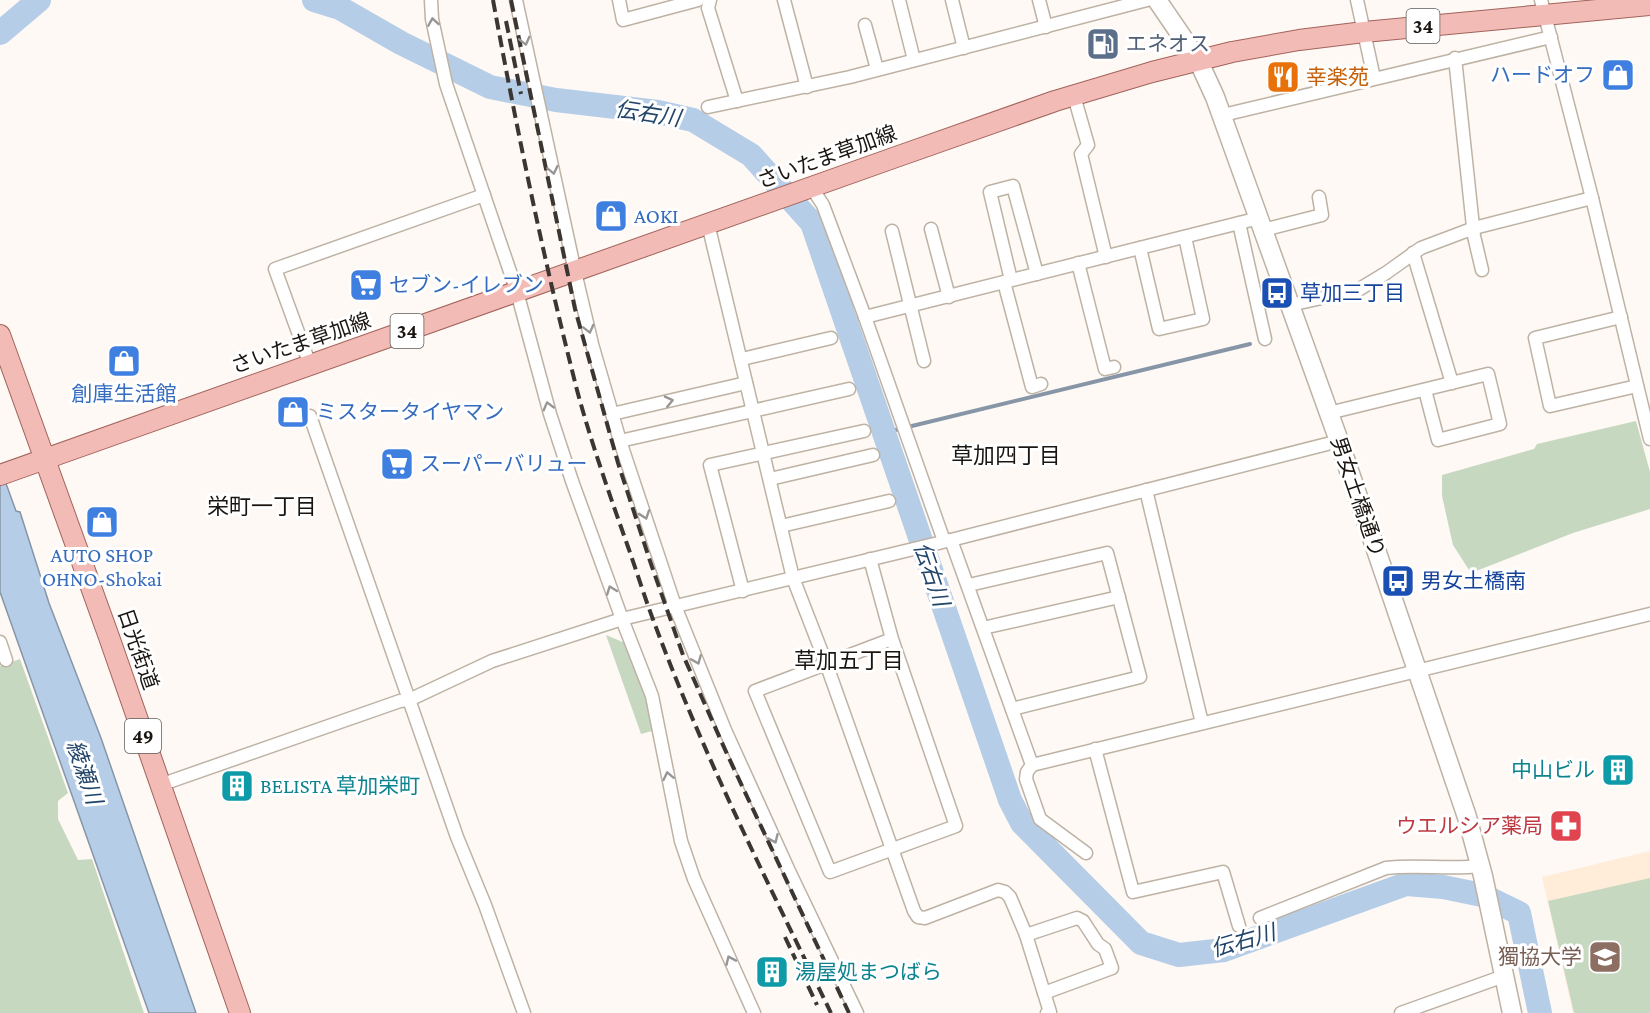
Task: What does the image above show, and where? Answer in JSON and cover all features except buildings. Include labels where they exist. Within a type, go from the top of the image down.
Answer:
[{"type":"main road","name":"さいたま草加線","points":[[5,473],[1074,96],[1152,72],[1198,60],[1299,40],[1542,7],[1650,5]]},
{"type":"main road","name":"日光街道","points":[[0,335],[240,1013]]},
{"type":"street","points":[[431,0],[432,19],[446,84],[517,292],[550,414],[568,470],[652,696],[681,841],[694,879],[754,1013]]},
{"type":"street","points":[[516,0],[575,272],[612,414],[675,606],[725,730],[857,1013]]},
{"type":"street","points":[[620,0],[623,20],[704,1],[737,101]]},
{"type":"street","points":[[784,0],[807,87]]},
{"type":"street","points":[[898,0],[914,60]]},
{"type":"street","points":[[952,0],[964,48]]},
{"type":"street","points":[[1039,0],[1046,27]]},
{"type":"street","points":[[708,107],[807,87],[1147,0]]},
{"type":"street","name":"男女土橋通り","points":[[1157,0],[1198,60],[1222,115],[1339,441],[1467,817],[1512,1013]]},
{"type":"street","points":[[1358,0],[1374,78]]},
{"type":"street","points":[[1542,7],[1592,198],[1650,439]]},
{"type":"street","points":[[866,25],[877,69]]},
{"type":"street","points":[[1222,115],[1551,37]]},
{"type":"street","points":[[1455,58],[1473,228],[1482,270]]},
{"type":"street","points":[[1074,96],[1088,145],[1081,154],[1106,256]]},
{"type":"street","points":[[1037,274],[1013,186],[990,192],[1007,281],[1032,387],[1041,384]]},
{"type":"street","points":[[812,188],[823,205],[865,317],[944,541],[969,585],[1032,765]]},
{"type":"street","points":[[310,366],[275,269],[484,195]]},
{"type":"street","points":[[865,317],[1239,223],[1261,224],[1322,215],[1319,196]]},
{"type":"street","points":[[1290,305],[1358,290],[1421,248],[1473,228],[1592,198]]},
{"type":"street","points":[[1239,223],[1265,339]]},
{"type":"street","points":[[708,224],[793,578],[826,663],[905,889],[918,917],[925,918],[998,890],[1005,892],[1010,897],[1026,935],[1050,1012],[1047,1013]]},
{"type":"street","points":[[931,229],[949,297]]},
{"type":"street","points":[[892,231],[924,361]]},
{"type":"street","points":[[1140,248],[1160,329],[1203,319],[1185,237]]},
{"type":"street","points":[[1413,253],[1452,383]]},
{"type":"street","points":[[1078,263],[1105,369],[1114,368]]},
{"type":"street","points":[[1621,317],[1535,338],[1550,405],[1637,386]]},
{"type":"street","points":[[742,359],[831,338]]},
{"type":"street","points":[[1329,414],[1488,374],[1500,424],[1438,440],[1425,390]]},
{"type":"street","points":[[612,414],[746,383]]},
{"type":"street","points":[[620,441],[849,389]]},
{"type":"street","points":[[310,416],[457,837],[477,883],[524,1013]]},
{"type":"street","points":[[742,591],[710,465],[864,431]]},
{"type":"street","points":[[160,784],[400,701],[409,700],[492,660],[622,619],[944,541],[1339,441]]},
{"type":"street","points":[[770,479],[873,455]]},
{"type":"street","points":[[1146,490],[1202,723]]},
{"type":"street","points":[[782,526],[889,501]]},
{"type":"street","points":[[969,585],[1107,553],[1140,677],[1012,708]]},
{"type":"street","points":[[870,559],[891,639],[956,826],[830,872],[755,691],[891,639]]},
{"type":"street","points":[[983,628],[1119,597]]},
{"type":"street","points":[[1086,853],[1040,819],[1026,779],[1027,772],[1032,765],[1650,614]]},
{"type":"street","points":[[1095,749],[1133,892],[1223,872],[1239,926]]},
{"type":"street","points":[[1260,918],[1386,868],[1403,866],[1481,871]]},
{"type":"street","points":[[1026,935],[1077,918],[1083,921],[1098,944],[1105,949],[1112,968],[1044,993]]},
{"type":"street","points":[[1401,1013],[1504,976]]},
{"type":"shaded area","name":"獨協大学","points":[[1650,851],[1650,1013],[1573,1013],[1542,877]]},
{"type":"green space","points":[[1636,421],[1650,472],[1650,509],[1573,533],[1471,573],[1453,545],[1442,496],[1442,475],[1534,449],[1537,444]]},
{"type":"green space","points":[[606,635],[625,643],[640,680],[652,722],[652,731],[641,734]]},
{"type":"green space","points":[[20,659],[68,793],[58,801],[58,819],[78,860],[92,859],[144,1013],[0,1013],[0,666]]},
{"type":"green space","name":"獨協大学","points":[[1650,878],[1650,1013],[1574,1013],[1548,901]]},
{"type":"water","name":"綾瀬川","points":[[0,467],[16,511],[20,512],[49,603],[101,738],[196,1013],[149,1013],[0,592]]},
{"type":"waterway","name":"伝右川","points":[[0,33],[39,0]]},
{"type":"waterway","name":"伝右川","points":[[314,0],[340,8],[401,43],[490,87],[556,100],[658,112],[693,120],[751,155],[812,223],[1010,800],[1022,823],[1141,943],[1179,955],[1224,950],[1406,884],[1443,887],[1482,895],[1519,913],[1540,1013]]},
{"type":"waterway","points":[[883,433],[1250,344]]},
{"type":"railway","points":[[493,0],[521,147],[553,293],[577,390],[600,467],[653,619],[696,727],[831,1013]]},
{"type":"railway","points":[[511,0],[575,309],[618,463],[651,564],[683,655],[849,1013]]},
{"type":"railway","points":[[506,21],[521,94]]},
{"type":"railway","points":[[785,937],[817,1005]]},
{"type":"place","name":"エネオス","points":[[1103,44]]},
{"type":"place","name":"ハードオフ","points":[[1618,75]]},
{"type":"place","name":"幸楽苑","points":[[1283,77]]},
{"type":"place","name":"AOKI","points":[[611,216]]},
{"type":"place","name":"セブン-イレブン","points":[[366,285]]},
{"type":"place","name":"草加三丁目","points":[[1277,293]]},
{"type":"place","name":"創庫生活館","points":[[124,361]]},
{"type":"place","name":"ミスタータイヤマン","points":[[293,412]]},
{"type":"place","name":"スーパーバリュー","points":[[397,464]]},
{"type":"place","name":"AUTO SHOP OHNO-Shokai","points":[[102,522]]},
{"type":"place","name":"男女土橋南","points":[[1398,581]]},
{"type":"place","name":"中山ビル","points":[[1618,770]]},
{"type":"place","name":"BELISTA 草加栄町","points":[[237,786]]},
{"type":"place","name":"ウエルシア薬局","points":[[1566,826]]},
{"type":"place","name":"獨協大学","points":[[1605,957]]},
{"type":"place","name":"湯屋処まつばら","points":[[772,972]]},
{"type":"district","name":"草加四丁目","points":[[1006,455]]},
{"type":"district","name":"栄町一丁目","points":[[262,506]]},
{"type":"district","name":"草加五丁目","points":[[849,660]]}]
